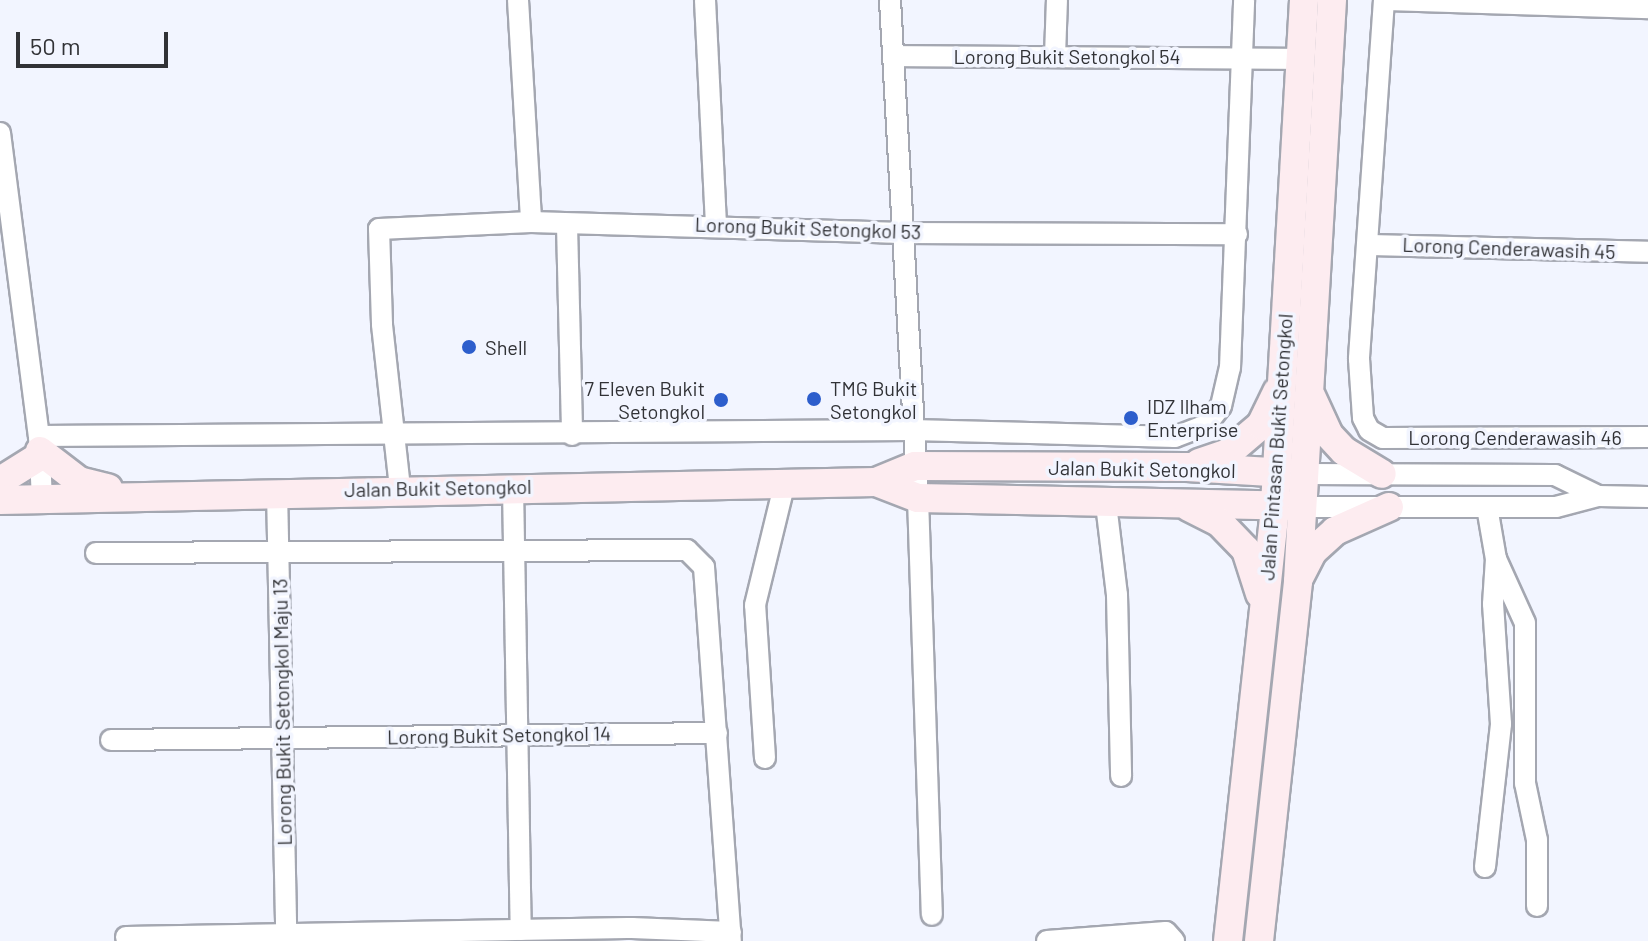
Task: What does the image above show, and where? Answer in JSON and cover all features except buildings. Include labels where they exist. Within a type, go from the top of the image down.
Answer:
[{"type":"main road","name":"Jalan Pintasan Bukit Setongkol","points":[[1228,941],[1262,622],[1289,506],[1291,473],[1281,386],[1293,58],[1304,0]]},
{"type":"main road","name":"Jalan Pintasan Bukit Setongkol","points":[[1291,473],[1311,393],[1332,0]]},
{"type":"main road","points":[[1187,467],[1228,453],[1250,434],[1281,386]]},
{"type":"main road","points":[[1311,393],[1329,435],[1361,465],[1382,474]]},
{"type":"main road","points":[[0,481],[40,448],[79,481],[129,493]]},
{"type":"main road","name":"Jalan Bukit Setongkol","points":[[876,482],[915,466],[1187,467],[1291,473]]},
{"type":"main road","name":"Jalan Bukit Setongkol","points":[[0,500],[129,493],[876,482],[918,498],[1187,507],[1289,506]]},
{"type":"main road","name":"Jalan Pintasan Bukit Setongkol","points":[[1259,941],[1298,581],[1289,506]]},
{"type":"main road","points":[[1187,507],[1220,523],[1246,550],[1260,585],[1262,622]]},
{"type":"main road","points":[[1298,581],[1313,551],[1335,531],[1389,507]]},
{"type":"street","points":[[518,0],[531,222]]},
{"type":"street","points":[[705,0],[716,224]]},
{"type":"street","points":[[890,0],[918,498],[932,915]]},
{"type":"street","points":[[1055,56],[1057,0]]},
{"type":"street","points":[[40,448],[393,435],[912,430],[1175,437],[1206,425],[1221,406],[1232,340],[1249,57],[1244,0]]},
{"type":"street","points":[[1370,245],[1386,0],[1648,8]]},
{"type":"street","name":"Lorong Bukit Setongkol 54","points":[[893,56],[1293,58]]},
{"type":"street","points":[[0,133],[10,275],[40,448],[42,499]]},
{"type":"street","name":"Lorong Bukit Setongkol 53","points":[[393,435],[382,324],[379,229],[531,222],[567,225],[716,224],[902,233],[1237,234]]},
{"type":"street","points":[[567,225],[572,435]]},
{"type":"street","name":"Lorong Cenderawasih 45","points":[[1370,245],[1648,252]]},
{"type":"street","name":"Lorong Cenderawasih 46","points":[[1370,245],[1359,359],[1362,403],[1369,430],[1383,438],[1648,437]]},
{"type":"street","points":[[393,435],[400,488]]},
{"type":"street","name":"Jalan Bukit Setongkol","points":[[1291,473],[1555,475],[1598,496]]},
{"type":"street","points":[[765,758],[755,605],[785,482]]},
{"type":"street","points":[[513,487],[518,734],[532,933]]},
{"type":"street","name":"Lorong Bukit Setongkol Maju 13","points":[[277,491],[286,934]]},
{"type":"street","name":"Jalan Bukit Setongkol","points":[[1289,506],[1556,507],[1598,496],[1648,497]]},
{"type":"street","points":[[1106,504],[1117,595],[1121,776]]},
{"type":"street","points":[[1485,867],[1501,724],[1493,628],[1496,559],[1487,507]]},
{"type":"street","points":[[96,553],[514,548],[687,550],[704,567],[711,646],[731,936],[532,933],[126,937]]},
{"type":"street","points":[[1496,559],[1525,623],[1525,783],[1537,840],[1537,906]]},
{"type":"street","name":"Lorong Bukit Setongkol 14","points":[[111,740],[717,733]]},
{"type":"street","points":[[1047,941],[1166,932],[1174,941]]},
{"type":"place","name":"Shell","points":[[469,347]]},
{"type":"place","name":"TMG Bukit Setongkol","points":[[814,399]]},
{"type":"place","name":"7 Eleven Bukit Setongkol","points":[[721,400]]},
{"type":"place","name":"IDZ Ilham Enterprise","points":[[1131,418]]}]
